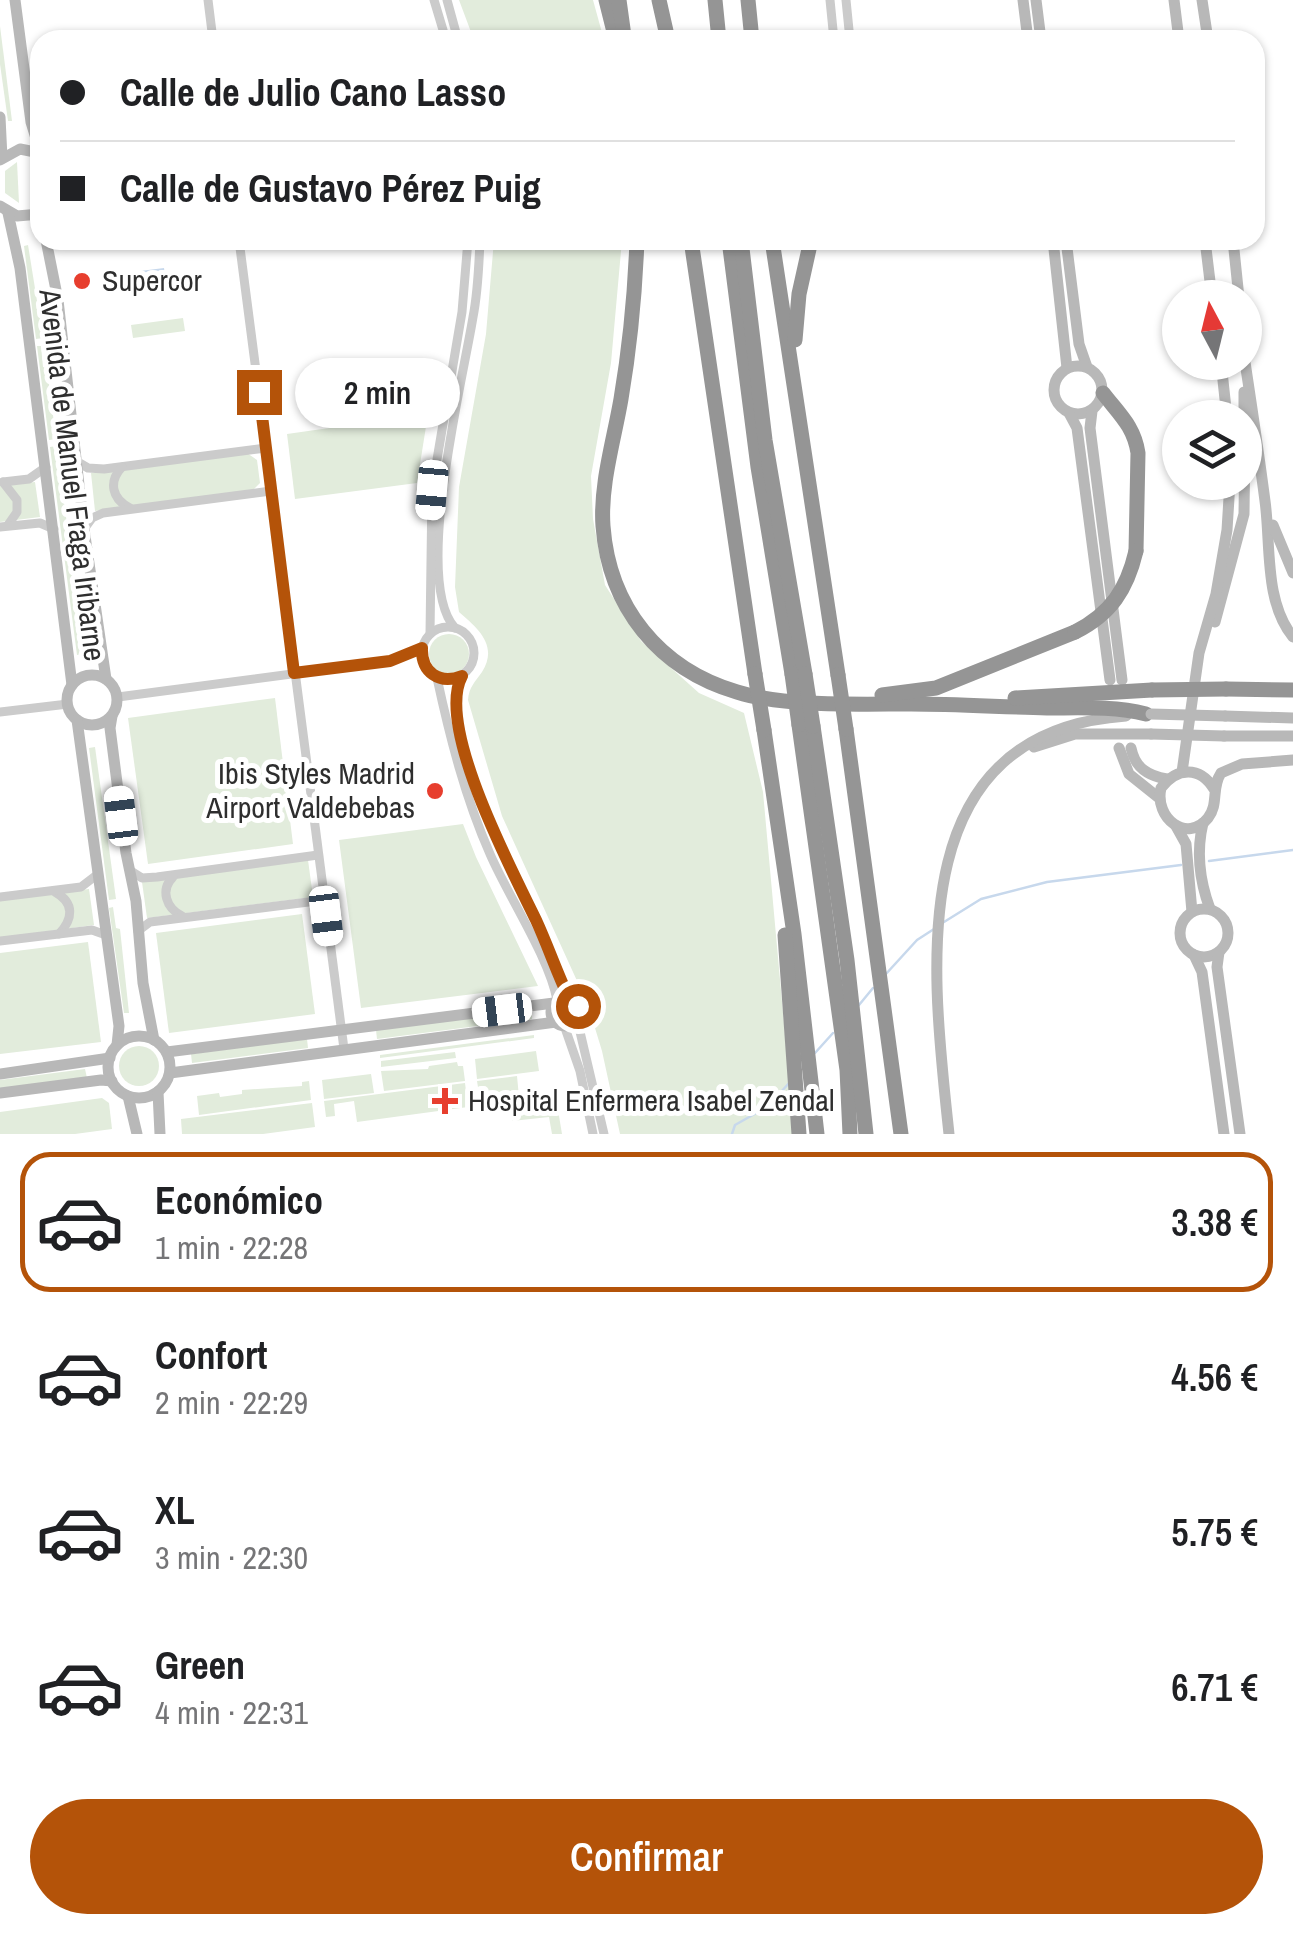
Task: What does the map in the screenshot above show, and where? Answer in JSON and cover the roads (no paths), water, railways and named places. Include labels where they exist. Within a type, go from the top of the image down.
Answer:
[{"type":"highway","points":[[606,0],[614,30]]},
{"type":"highway","points":[[619,0],[624,30]]},
{"type":"highway","points":[[662,0],[666,30]]},
{"type":"highway","points":[[715,0],[716,30]]},
{"type":"highway","points":[[748,0],[751,30]]},
{"type":"highway","points":[[636,250],[629,353],[606,482],[603,524],[611,573],[620,598],[656,647],[694,675],[740,694],[824,702],[1129,710],[1148,714]]},
{"type":"highway","points":[[693,250],[780,856],[798,1028],[799,1134]]},
{"type":"highway","points":[[730,250],[756,449],[798,674]]},
{"type":"highway","points":[[742,250],[798,674],[847,960],[854,1069],[850,1134]]},
{"type":"highway","points":[[774,250],[846,730],[900,1134]]},
{"type":"highway","points":[[800,414],[794,342],[809,250]]},
{"type":"highway","points":[[824,702],[936,688],[1075,632],[1108,611],[1130,576],[1136,551],[1136,438],[1130,422],[1103,394]]},
{"type":"highway","points":[[936,704],[1152,690],[1293,690]]},
{"type":"highway","points":[[806,726],[836,979],[866,1134]]},
{"type":"highway","points":[[798,1028],[817,1134]]},
{"type":"street","points":[[15,0],[30,108]]},
{"type":"street","points":[[208,0],[212,30]]},
{"type":"street","points":[[434,0],[443,30]]},
{"type":"street","points":[[446,0],[455,30]]},
{"type":"street","points":[[830,0],[833,30]]},
{"type":"street","points":[[846,0],[849,30]]},
{"type":"street","points":[[1022,0],[1026,30]]},
{"type":"street","points":[[1036,0],[1039,30]]},
{"type":"street","points":[[1174,0],[1178,30]]},
{"type":"street","points":[[1202,0],[1206,30]]},
{"type":"street","points":[[0,118],[1,159],[20,150],[30,151]]},
{"type":"street","points":[[4,211],[30,216]]},
{"type":"street","name":"Avenida de Manuel Fraga Iribarne","points":[[4,211],[17,243],[72,685]]},
{"type":"street","name":"Avenida de Manuel Fraga Iribarne","points":[[48,250],[58,300],[106,679]]},
{"type":"street","points":[[240,250],[344,1049]]},
{"type":"street","points":[[467,250],[462,312],[429,522],[430,634],[422,648],[424,665],[437,678],[466,793],[490,856],[560,1000]]},
{"type":"street","points":[[479,250],[474,314],[442,490],[441,598],[444,612],[474,646],[473,663],[462,676],[454,701],[477,790],[560,1000],[552,1015],[560,1024],[580,1071],[593,1134]]},
{"type":"street","points":[[1054,250],[1067,368]]},
{"type":"street","points":[[1067,250],[1079,344],[1087,367],[1100,378],[1103,394],[1092,410],[1090,428],[1116,680],[1077,428],[1069,412]]},
{"type":"street","points":[[1206,250],[1210,280]]},
{"type":"street","points":[[1234,250],[1236,280]]},
{"type":"street","points":[[1087,367],[1067,368],[1057,378],[1054,391],[1058,404],[1069,412],[1081,414],[1092,410]]},
{"type":"street","points":[[1248,380],[1275,596],[1293,637]]},
{"type":"street","points":[[76,461],[95,469],[266,448]]},
{"type":"street","points":[[2,483],[29,479],[46,467]]},
{"type":"street","points":[[122,467],[113,480],[114,493],[131,509]]},
{"type":"street","points":[[2,483],[16,495],[18,506],[15,518],[3,527]]},
{"type":"street","points":[[84,529],[98,514],[271,490]]},
{"type":"street","points":[[1182,772],[1197,673],[1216,594],[1229,500]]},
{"type":"street","points":[[1197,673],[1224,596],[1244,500]]},
{"type":"street","points":[[1266,506],[1293,573]]},
{"type":"street","points":[[3,527],[40,523],[54,529]]},
{"type":"street","points":[[430,634],[446,627],[456,628]]},
{"type":"street","points":[[390,661],[422,648]]},
{"type":"street","points":[[118,697],[390,661],[424,665]]},
{"type":"street","points":[[112,1082],[110,1058],[117,1045],[118,1026],[77,720],[68,704],[72,685],[84,676],[106,679],[118,697]]},
{"type":"street","points":[[437,678],[462,676]]},
{"type":"street","points":[[118,697],[111,737],[154,1040]]},
{"type":"street","points":[[0,712],[68,704]]},
{"type":"street","points":[[949,1134],[938,1028],[938,899],[950,855],[973,802],[997,770],[1018,750],[1054,728],[1078,720],[1148,714],[1293,718]]},
{"type":"street","points":[[77,720],[96,725],[112,716]]},
{"type":"street","points":[[997,770],[1040,743],[1086,733],[1293,736]]},
{"type":"street","points":[[1125,748],[1140,768],[1153,777],[1168,779],[1182,772],[1202,775],[1214,789],[1216,802],[1203,823],[1190,828],[1167,820],[1159,798],[1129,774],[1125,748]]},
{"type":"street","points":[[1214,789],[1221,773],[1233,766],[1293,760]]},
{"type":"street","points":[[1159,798],[1168,779]]},
{"type":"street","points":[[1194,955],[1207,957],[1219,952],[1227,941],[1228,931],[1225,921],[1210,909],[1204,891],[1198,843],[1203,823]]},
{"type":"street","points":[[1176,826],[1186,844],[1192,912],[1180,928],[1180,938],[1202,972],[1224,1134]]},
{"type":"street","points":[[131,871],[146,878],[318,855]]},
{"type":"street","points":[[0,898],[86,885],[98,874]]},
{"type":"street","points":[[176,875],[168,883],[166,898],[172,911],[184,918]]},
{"type":"street","points":[[53,891],[66,899],[70,910],[68,921],[58,934]]},
{"type":"street","points":[[137,934],[150,922],[324,900]]},
{"type":"street","points":[[1192,912],[1210,909]]},
{"type":"street","points":[[0,941],[92,930],[106,935]]},
{"type":"street","points":[[1219,952],[1240,1134]]},
{"type":"street","points":[[166,1052],[560,1000],[578,1006],[577,1019],[604,1134]]},
{"type":"street","points":[[170,1073],[577,1019]]},
{"type":"street","points":[[0,1093],[101,1080],[112,1082],[128,1096],[144,1098],[158,1092],[170,1073],[166,1052],[154,1040],[136,1036],[117,1045]]},
{"type":"street","points":[[0,1074],[110,1058]]},
{"type":"street","points":[[158,1092],[160,1134]]},
{"type":"street","points":[[128,1096],[136,1134]]},
{"type":"water","points":[[164,268],[166,281],[134,285],[132,272]]},
{"type":"waterway","points":[[1209,861],[1293,850]]},
{"type":"waterway","points":[[944,922],[981,899],[1047,882],[1181,865]]},
{"type":"waterway","points":[[885,975],[917,940],[934,929]]},
{"type":"waterway","points":[[859,1005],[873,988]]},
{"type":"waterway","points":[[815,1053],[833,1033]]},
{"type":"waterway","points":[[771,1103],[790,1082]]},
{"type":"waterway","points":[[732,1134],[735,1125],[758,1112]]},
{"type":"place","name":"Supercor","points":[[82,281]]},
{"type":"place","name":"Ibis Styles Madrid Airport Valdebebas","points":[[435,791]]},
{"type":"place","name":"Hospital Enfermera Isabel Zendal","points":[[445,1101]]}]
